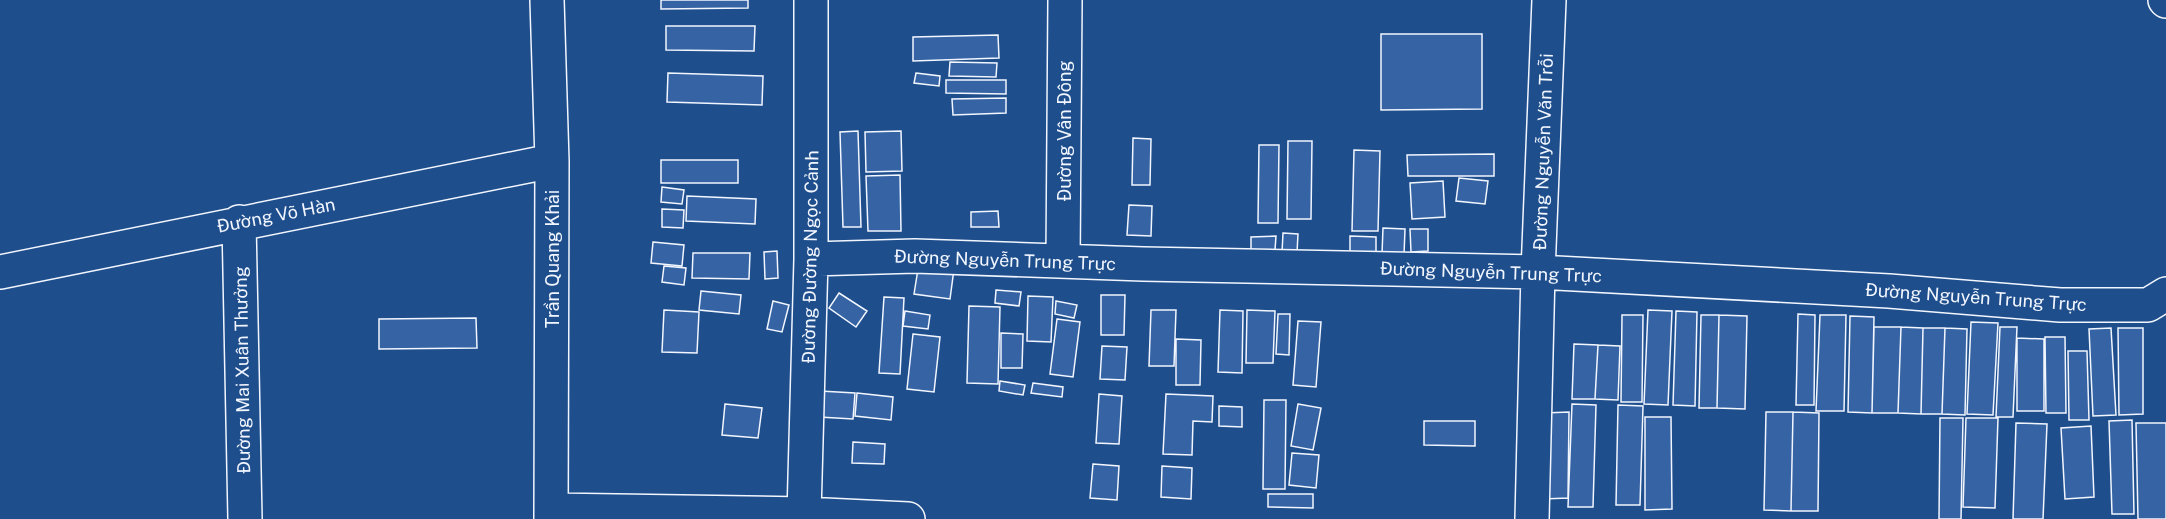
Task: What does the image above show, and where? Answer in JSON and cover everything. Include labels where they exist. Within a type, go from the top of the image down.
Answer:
[{"type":"street","name":"Trần Quang Khải","points":[[548,0],[552,161],[551,515]]},
{"type":"street","name":"Đường Đường Ngọc Cảnh","points":[[804,514],[811,259],[811,0]]},
{"type":"street","name":"Đường Vân Đông","points":[[1063,261],[1065,0]]},
{"type":"street","name":"Đường Nguyễn Văn Trỗi","points":[[1532,519],[1538,272],[1550,0]]},
{"type":"street","name":"Đường Võ Hàn","points":[[0,272],[239,222],[552,161]]},
{"type":"street","name":"Đường Mai Xuân Thưởng","points":[[239,222],[245,519]]},
{"type":"street","name":"Đường Nguyễn Trung Trực","points":[[811,259],[915,256],[1538,272],[1889,291],[2060,305],[2148,305],[2166,294]]},
{"type":"street","points":[[551,515],[804,514],[908,519]]},
{"type":"building","points":[[661,0],[748,0],[748,8],[661,9]]},
{"type":"building","points":[[666,26],[755,26],[754,51],[666,50]]},
{"type":"building","points":[[1381,34],[1482,34],[1482,109],[1381,110]]},
{"type":"building","points":[[998,35],[999,58],[913,61],[913,37]]},
{"type":"building","points":[[950,62],[997,63],[996,77],[949,76]]},
{"type":"building","points":[[668,73],[763,76],[762,105],[667,102]]},
{"type":"building","points":[[916,73],[940,76],[939,86],[914,83]]},
{"type":"building","points":[[946,80],[1006,80],[1006,94],[946,93]]},
{"type":"building","points":[[1006,98],[1006,113],[953,115],[952,99]]},
{"type":"building","points":[[858,131],[861,227],[843,227],[840,132]]},
{"type":"building","points":[[901,131],[902,171],[866,172],[865,132]]},
{"type":"building","points":[[1133,138],[1151,139],[1150,185],[1132,185]]},
{"type":"building","points":[[1288,141],[1312,141],[1311,219],[1287,219]]},
{"type":"building","points":[[1259,145],[1279,145],[1278,223],[1258,223]]},
{"type":"building","points":[[1354,150],[1380,151],[1378,231],[1352,231]]},
{"type":"building","points":[[1494,154],[1494,176],[1408,176],[1407,155]]},
{"type":"building","points":[[661,160],[738,160],[738,183],[661,183]]},
{"type":"building","points":[[900,175],[901,231],[868,231],[866,176]]},
{"type":"building","points":[[1459,178],[1488,181],[1485,204],[1456,201]]},
{"type":"building","points":[[1443,181],[1445,217],[1412,219],[1410,183]]},
{"type":"building","points":[[662,187],[684,190],[682,204],[661,202]]},
{"type":"building","points":[[687,196],[756,199],[755,224],[686,221]]},
{"type":"building","points":[[1129,205],[1152,206],[1151,236],[1127,235]]},
{"type":"building","points":[[662,209],[684,210],[683,228],[662,227]]},
{"type":"building","points":[[998,211],[999,227],[971,227],[971,212]]},
{"type":"building","points":[[1383,228],[1405,229],[1404,255],[1382,254]]},
{"type":"building","points":[[1410,229],[1428,229],[1428,251],[1411,252]]},
{"type":"building","points":[[1283,233],[1298,234],[1297,253],[1282,252]]},
{"type":"building","points":[[1276,236],[1275,250],[1251,251],[1251,237]]},
{"type":"building","points":[[1350,236],[1376,237],[1376,254],[1350,253]]},
{"type":"building","points":[[653,242],[684,245],[682,266],[651,263]]},
{"type":"building","points":[[777,251],[778,278],[765,279],[764,252]]},
{"type":"building","points":[[693,253],[750,253],[749,279],[692,278]]},
{"type":"building","points":[[919,263],[954,269],[950,299],[914,294]]},
{"type":"building","points":[[664,266],[686,268],[684,285],[662,282]]},
{"type":"building","points":[[996,290],[1021,292],[1019,306],[995,303]]},
{"type":"building","points":[[701,291],[741,295],[739,314],[699,310]]},
{"type":"building","points":[[839,293],[867,311],[856,327],[829,308]]},
{"type":"building","points":[[1101,295],[1125,295],[1124,335],[1101,335]]},
{"type":"building","points":[[1028,296],[1053,297],[1051,342],[1027,341]]},
{"type":"building","points":[[884,297],[904,298],[900,374],[879,373]]},
{"type":"building","points":[[773,301],[789,305],[782,332],[767,329]]},
{"type":"building","points":[[1056,301],[1077,305],[1074,318],[1055,314]]},
{"type":"building","points":[[969,306],[1000,307],[998,384],[967,383]]},
{"type":"building","points":[[664,310],[699,312],[697,353],[662,352]]},
{"type":"building","points":[[1151,310],[1176,310],[1174,366],[1149,366]]},
{"type":"building","points":[[1220,310],[1243,311],[1242,373],[1218,372]]},
{"type":"building","points":[[1247,310],[1275,311],[1273,363],[1246,363]]},
{"type":"building","points":[[1648,310],[1672,311],[1668,405],[1644,404]]},
{"type":"building","points":[[905,311],[930,315],[928,329],[903,326]]},
{"type":"building","points":[[1676,311],[1697,312],[1695,406],[1673,405]]},
{"type":"building","points":[[1278,314],[1290,314],[1289,355],[1276,354]]},
{"type":"building","points":[[1798,314],[1815,315],[1814,405],[1796,405]]},
{"type":"building","points":[[1622,315],[1643,315],[1642,402],[1621,402]]},
{"type":"building","points":[[1701,315],[1719,315],[1717,408],[1699,408]]},
{"type":"building","points":[[1719,315],[1747,316],[1745,409],[1717,408]]},
{"type":"building","points":[[1820,315],[1846,315],[1844,411],[1816,411]]},
{"type":"building","points":[[1850,316],[1874,317],[1872,413],[1848,412]]},
{"type":"building","points":[[476,318],[477,348],[379,349],[379,319]]},
{"type":"building","points":[[1057,319],[1080,322],[1073,377],[1050,374]]},
{"type":"building","points":[[1298,321],[1321,322],[1316,387],[1293,385]]},
{"type":"building","points":[[1971,322],[1998,323],[1993,415],[1967,414]]},
{"type":"building","points":[[1874,327],[1901,327],[1898,413],[1872,413]]},
{"type":"building","points":[[1901,327],[1923,328],[1921,414],[1898,413]]},
{"type":"building","points":[[2000,327],[2017,327],[2013,417],[1996,417]]},
{"type":"building","points":[[1923,328],[1945,328],[1942,414],[1921,414]]},
{"type":"building","points":[[1945,328],[1967,329],[1965,415],[1942,414]]},
{"type":"building","points":[[2111,328],[2116,415],[2093,416],[2089,329]]},
{"type":"building","points":[[2118,328],[2143,328],[2143,414],[2119,415]]},
{"type":"building","points":[[1001,333],[1023,334],[1022,368],[1001,368]]},
{"type":"building","points":[[913,334],[940,337],[934,392],[907,389]]},
{"type":"building","points":[[2045,337],[2065,337],[2066,413],[2046,413]]},
{"type":"building","points":[[2017,338],[2044,339],[2044,411],[2017,411]]},
{"type":"building","points":[[1176,339],[1201,340],[1200,385],[1176,385]]},
{"type":"building","points":[[1574,344],[1598,345],[1595,399],[1572,399]]},
{"type":"building","points":[[1598,345],[1620,346],[1618,400],[1595,399]]},
{"type":"building","points":[[1102,346],[1127,347],[1125,380],[1100,379]]},
{"type":"building","points":[[2068,351],[2087,351],[2089,420],[2069,420]]},
{"type":"building","points":[[1000,381],[1025,385],[1023,395],[999,391]]},
{"type":"building","points":[[1033,383],[1063,387],[1062,397],[1031,393]]},
{"type":"building","points":[[820,391],[855,393],[853,419],[819,417]]},
{"type":"building","points":[[857,393],[893,397],[891,420],[855,416]]},
{"type":"building","points":[[1099,394],[1122,396],[1119,444],[1096,443]]},
{"type":"building","points":[[1166,394],[1213,396],[1212,422],[1193,421],[1192,455],[1163,454]]},
{"type":"building","points":[[1264,400],[1286,400],[1285,489],[1263,489]]},
{"type":"building","points":[[725,404],[762,408],[758,438],[722,435]]},
{"type":"building","points":[[1298,404],[1321,408],[1313,450],[1291,446]]},
{"type":"building","points":[[1572,404],[1596,405],[1593,507],[1568,507]]},
{"type":"building","points":[[1618,405],[1643,406],[1640,505],[1616,505]]},
{"type":"building","points":[[1219,406],[1242,407],[1242,427],[1219,426]]},
{"type":"building","points":[[1569,412],[1568,498],[1543,499],[1544,413]]},
{"type":"building","points":[[1766,412],[1793,412],[1791,511],[1764,510]]},
{"type":"building","points":[[1793,412],[1819,413],[1818,511],[1791,511]]},
{"type":"building","points":[[1645,417],[1671,417],[1672,509],[1645,510]]},
{"type":"building","points":[[1940,418],[1963,418],[1961,519],[1939,519]]},
{"type":"building","points":[[1966,418],[1998,418],[1995,508],[1963,507]]},
{"type":"building","points":[[2132,420],[2134,514],[2112,514],[2109,421]]},
{"type":"building","points":[[1424,421],[1475,421],[1475,446],[1424,445]]},
{"type":"building","points":[[2016,423],[2047,424],[2043,519],[2013,519]]},
{"type":"building","points":[[2136,423],[2166,423],[2166,519],[2138,519]]},
{"type":"building","points":[[2091,426],[2094,497],[2065,499],[2061,428]]},
{"type":"building","points":[[853,442],[885,444],[884,464],[852,463]]},
{"type":"building","points":[[1292,453],[1319,455],[1316,488],[1289,485]]},
{"type":"building","points":[[1093,464],[1119,466],[1117,500],[1090,498]]},
{"type":"building","points":[[1162,466],[1192,468],[1191,499],[1161,497]]},
{"type":"building","points":[[1268,494],[1313,494],[1313,508],[1268,507]]}]
